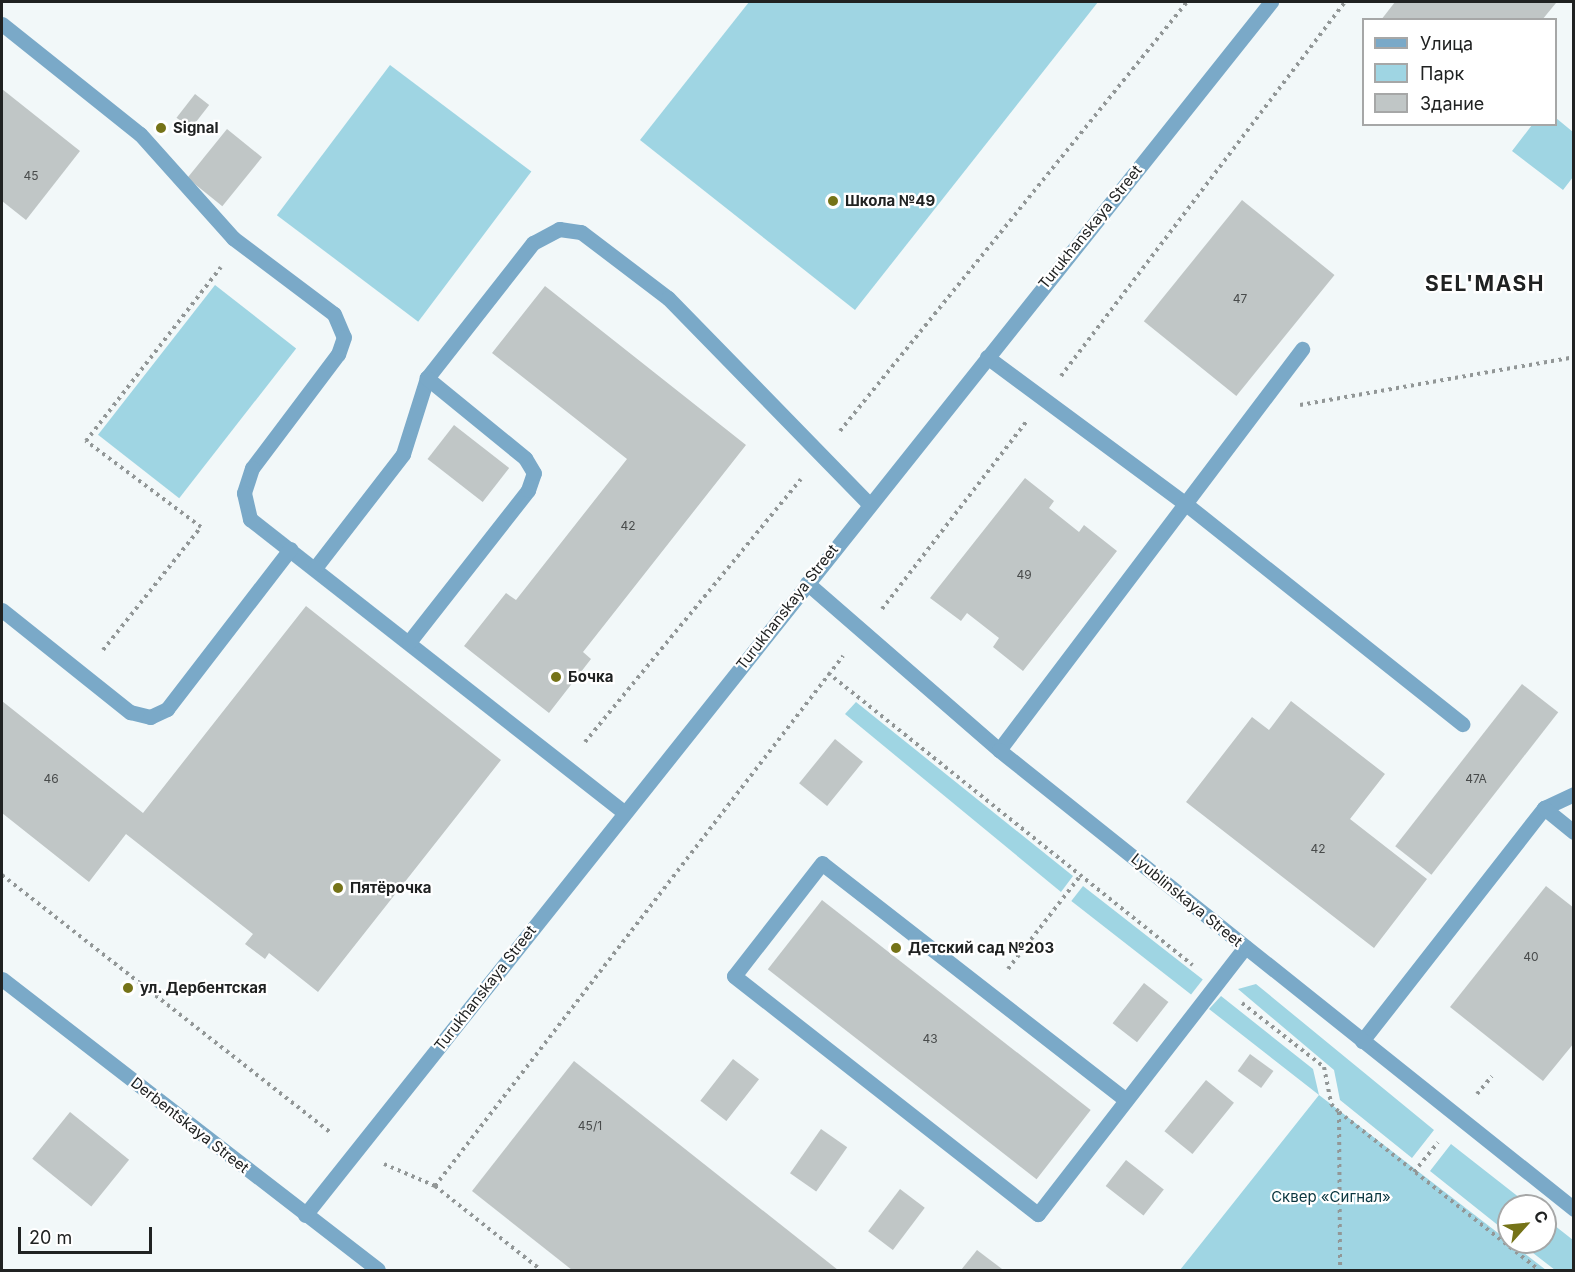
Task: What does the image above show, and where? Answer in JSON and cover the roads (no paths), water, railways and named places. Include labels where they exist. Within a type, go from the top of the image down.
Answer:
[{"type":"street","name":"Turukhanskaya Street","points":[[305,1215],[1271,2]]},
{"type":"street","points":[[2,24],[140,134],[240,243],[334,314],[344,337],[338,354],[252,468],[244,493],[250,519],[624,812]]},
{"type":"street","points":[[315,568],[403,454],[427,378],[533,243],[559,229],[581,232],[668,298],[869,504]]},
{"type":"street","points":[[999,750],[1187,506],[1302,349]]},
{"type":"street","points":[[987,357],[1187,506],[1462,724]]},
{"type":"street","points":[[409,642],[528,490],[534,473],[525,458],[427,378]]},
{"type":"street","points":[[2,610],[130,712],[150,717],[167,710],[290,549]]},
{"type":"street","name":"Lyublinskaya Street","points":[[807,583],[999,750],[1574,1209]]},
{"type":"street","points":[[1362,1041],[1544,808],[1574,794]]},
{"type":"street","points":[[1544,808],[1574,832]]},
{"type":"street","points":[[1126,1100],[822,863],[734,976],[1038,1214],[1245,947]]},
{"type":"street","name":"Derbentskaya Street","points":[[2,979],[378,1270]]},
{"type":"place","name":"Signal","points":[[161,128]]},
{"type":"place","name":"Школа №49","points":[[833,201]]},
{"type":"place","name":"Бочка","points":[[556,677]]},
{"type":"place","name":"Пятёрочка","points":[[338,888]]},
{"type":"place","name":"Детский сад №203","points":[[896,948]]},
{"type":"place","name":"ул. Дербентская","points":[[128,988]]},
{"type":"district","name":"SEL'MASH","points":[[1485,284]]},
{"type":"park label","name":"Сквер «Сигнал»","points":[[1331,1197]]}]
